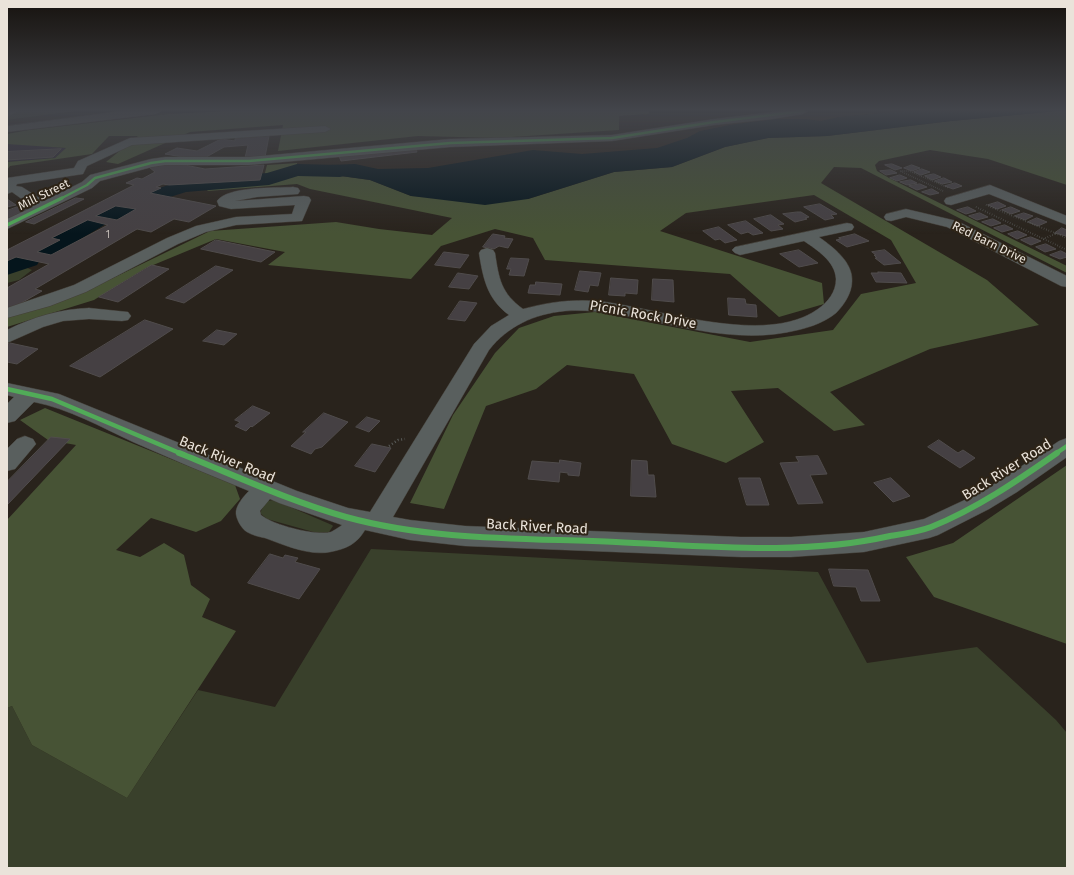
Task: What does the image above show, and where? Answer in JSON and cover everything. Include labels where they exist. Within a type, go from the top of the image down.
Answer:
[{"type":"street","points":[[10,190],[12,181],[79,171],[82,164],[109,152]]},
{"type":"street","name":"Mill Street","points":[[9,233],[43,207],[87,186],[95,178],[128,169],[165,161],[249,161],[351,152]]},
{"type":"street","points":[[112,188],[133,176],[128,169]]},
{"type":"street","points":[[10,190],[95,178]]},
{"type":"street","points":[[958,199],[990,189],[1067,221]]},
{"type":"street","points":[[10,190],[43,207]]},
{"type":"street","points":[[7,314],[77,290],[174,241],[202,229],[238,221],[297,218],[304,200],[300,199],[231,205],[224,203],[226,199],[238,195],[293,191]]},
{"type":"street","name":"Red Barn Drive","points":[[891,217],[907,208],[945,221],[960,227],[1067,282]]},
{"type":"street","points":[[740,250],[847,227]]},
{"type":"street","name":"Picnic Rock Drive","points":[[266,488],[248,508],[248,516],[251,522],[257,526],[309,542],[322,543],[341,539],[368,522],[488,338],[497,329],[520,315],[551,308],[581,305],[612,308],[738,331],[778,330],[808,322],[821,316],[836,302],[841,294],[844,279],[843,272],[827,250],[807,236]]},
{"type":"street","points":[[487,253],[494,290],[506,306],[520,315]]},
{"type":"street","points":[[7,337],[40,321],[55,316],[84,313],[122,316]]},
{"type":"street","name":"Back River Road","points":[[7,389],[52,399],[81,410],[166,448],[314,506],[368,522],[410,530],[465,536],[741,548],[791,547],[864,542],[929,528],[980,504],[1067,446]]},
{"type":"street","points":[[7,416],[30,394]]},
{"type":"street","points":[[7,463],[25,444]]},
{"type":"path","points":[[1067,238],[958,199],[909,171],[900,171],[958,199],[1042,239],[1067,250]]},
{"type":"path","points":[[1042,239],[1055,234]]},
{"type":"path","points":[[389,446],[398,440],[408,439]]},
{"type":"shaded area","points":[[7,152],[62,152],[55,158],[7,162]]},
{"type":"shaded area","points":[[522,152],[555,152],[582,154],[609,152],[712,152],[672,167],[614,172],[528,199],[485,205],[411,196],[370,180],[297,170],[302,166],[355,164],[378,169],[428,168]]},
{"type":"green space","points":[[62,152],[94,152],[92,154],[10,166],[7,170],[7,162],[55,158]]},
{"type":"green space","points":[[119,152],[145,152],[118,164],[106,162]]},
{"type":"green space","points":[[712,152],[922,152],[879,161],[875,165],[877,171],[1067,266],[1067,273],[861,168],[834,167],[821,183],[987,280],[1039,325],[930,349],[830,392],[865,425],[834,431],[778,388],[731,391],[764,442],[726,463],[672,444],[634,374],[567,365],[536,389],[486,406],[444,509],[410,503],[453,415],[495,353],[519,328],[554,316],[595,312],[750,342],[833,330],[861,294],[916,283],[891,240],[814,195],[686,213],[660,231],[822,283],[824,304],[779,317],[730,274],[545,260],[533,238],[495,229],[441,246],[411,279],[268,265],[285,252],[216,239],[146,268],[94,300],[7,327],[7,317],[78,295],[210,231],[336,222],[432,235],[452,218],[310,189],[297,184],[208,191],[202,185],[263,180],[267,165],[297,163],[297,170],[370,180],[411,196],[528,199],[614,172],[672,167]]},
{"type":"green space","points":[[942,152],[1067,152],[1067,185],[988,159]]},
{"type":"green space","points":[[14,262],[32,270],[19,280],[7,283],[7,263]]},
{"type":"green space","points":[[45,408],[235,485],[240,499],[221,521],[196,532],[151,518],[116,550],[140,557],[164,543],[184,555],[191,585],[210,599],[202,617],[236,631],[127,798],[32,745],[12,706],[7,708],[7,520],[76,445],[48,440],[20,420]]},
{"type":"green space","points":[[1067,465],[1067,644],[934,597],[906,557],[953,543]]},
{"type":"green space","points":[[274,500],[333,526],[329,532],[317,533],[267,519],[260,513],[266,501]]},
{"type":"green space","points":[[371,549],[818,572],[867,663],[977,647],[1056,720],[1067,733],[1067,868],[7,868],[7,708],[12,706],[32,745],[127,798],[198,690],[275,707]]},
{"type":"building","points":[[7,152],[58,152],[53,157],[7,160]]},
{"type":"building","points":[[169,152],[215,152],[201,160],[165,154]]},
{"type":"building","points":[[246,152],[266,152],[265,157],[245,158]]},
{"type":"building","points":[[374,152],[417,152],[341,161],[339,156]]},
{"type":"building","points":[[175,163],[205,169],[264,165],[260,180],[169,185],[163,184],[156,187],[161,188],[150,193],[216,206],[189,222],[174,219],[151,232],[137,229],[35,289],[42,291],[11,309],[7,308],[7,288],[49,264],[16,257],[7,261],[7,250],[134,185],[126,183],[137,178],[142,179],[155,172],[149,167]],"holes":[[[116,206],[136,209],[117,220],[96,216]],[[88,220],[108,225],[51,255],[37,252],[60,240],[52,238]]]},
{"type":"building","points":[[892,164],[902,168],[895,170],[885,165]]},
{"type":"building","points":[[912,165],[920,168],[912,171],[904,168]]},
{"type":"building","points":[[922,169],[930,172],[921,175],[914,172]]},
{"type":"building","points":[[891,170],[897,173],[886,175],[880,171]]},
{"type":"building","points":[[934,174],[941,177],[932,180],[925,176]]},
{"type":"building","points":[[900,175],[907,178],[897,181],[890,178]]},
{"type":"building","points":[[944,178],[952,182],[942,184],[935,181]]},
{"type":"building","points":[[911,180],[917,183],[907,185],[900,182]]},
{"type":"building","points":[[955,183],[962,186],[953,189],[945,186]]},
{"type":"building","points":[[920,184],[927,187],[917,190],[909,186]]},
{"type":"building","points":[[932,189],[939,193],[930,195],[922,192]]},
{"type":"building","points":[[76,198],[84,199],[34,224],[26,222]]},
{"type":"building","points":[[7,199],[16,205],[7,207]]},
{"type":"building","points":[[998,202],[1006,206],[997,209],[988,205]]},
{"type":"building","points":[[820,204],[837,214],[831,215],[834,218],[825,220],[804,207]]},
{"type":"building","points":[[17,207],[30,209],[7,220],[7,211]]},
{"type":"building","points":[[968,207],[976,211],[966,214],[957,210]]},
{"type":"building","points":[[1011,207],[1020,211],[1011,214],[1002,210]]},
{"type":"building","points":[[801,212],[809,217],[805,218],[807,219],[795,222],[783,214]]},
{"type":"building","points":[[980,213],[988,217],[977,220],[969,216]]},
{"type":"building","points":[[1024,213],[1033,216],[1025,220],[1015,216]]},
{"type":"building","points":[[771,215],[784,224],[778,225],[783,229],[771,231],[754,219]]},
{"type":"building","points":[[1037,218],[1047,222],[1038,226],[1028,222]]},
{"type":"building","points":[[993,219],[1001,223],[991,226],[982,222]]},
{"type":"building","points":[[746,221],[763,233],[753,235],[748,232],[741,234],[728,225]]},
{"type":"building","points":[[1005,225],[1013,229],[1002,232],[994,228]]},
{"type":"building","points":[[719,227],[737,240],[725,243],[720,239],[715,240],[703,231]]},
{"type":"building","points":[[1062,228],[1067,230],[1066,236],[1055,233]]},
{"type":"building","points":[[1018,231],[1027,235],[1017,239],[1008,234]]},
{"type":"building","points":[[493,234],[505,236],[504,238],[513,239],[508,248],[499,246],[494,249],[483,247]]},
{"type":"building","points":[[855,234],[869,241],[847,247],[836,240],[841,239],[839,238]]},
{"type":"building","points":[[1031,237],[1041,241],[1031,245],[1021,240]]},
{"type":"building","points":[[216,240],[275,252],[261,262],[201,249]]},
{"type":"building","points":[[1046,244],[1056,249],[1045,252],[1036,247]]},
{"type":"building","points":[[799,250],[818,263],[799,267],[780,254]]},
{"type":"building","points":[[885,250],[901,263],[884,265],[875,258],[877,258],[874,255],[876,255],[872,252]]},
{"type":"building","points":[[1061,251],[1067,254],[1067,257],[1060,259],[1050,255]]},
{"type":"building","points":[[444,252],[469,255],[460,268],[435,265]]},
{"type":"building","points":[[511,258],[529,259],[524,276],[509,275],[511,269],[507,269]]},
{"type":"building","points":[[152,265],[169,269],[118,302],[99,297]]},
{"type":"building","points":[[216,266],[233,270],[184,303],[166,298]]},
{"type":"building","points":[[580,271],[601,273],[598,286],[590,285],[588,292],[575,290]]},
{"type":"building","points":[[458,273],[478,276],[469,289],[449,287]]},
{"type":"building","points":[[871,273],[901,273],[907,283],[876,282]]},
{"type":"building","points":[[611,278],[638,280],[637,294],[625,293],[625,296],[609,295]]},
{"type":"building","points":[[653,279],[673,280],[674,302],[652,300]]},
{"type":"building","points":[[536,282],[562,284],[560,295],[528,293],[530,285],[535,285]]},
{"type":"building","points":[[728,298],[745,299],[746,304],[756,305],[757,317],[729,315]]},
{"type":"building","points":[[460,301],[477,303],[465,321],[448,319]]},
{"type":"building","points":[[145,320],[173,329],[100,377],[70,366]]},
{"type":"building","points":[[217,330],[237,334],[224,345],[203,341]]},
{"type":"building","points":[[10,343],[38,349],[17,364],[7,362],[7,345]]},
{"type":"building","points":[[253,406],[270,413],[246,431],[235,426],[240,422],[235,420]]},
{"type":"building","points":[[324,413],[348,422],[322,447],[315,449],[311,454],[291,446],[306,432],[303,432]]},
{"type":"building","points":[[367,417],[380,421],[369,432],[356,427]]},
{"type":"building","points":[[51,437],[70,439],[7,505],[7,482]]},
{"type":"building","points":[[939,440],[958,453],[963,450],[975,458],[960,468],[928,447]]},
{"type":"building","points":[[372,444],[391,448],[375,472],[355,466]]},
{"type":"building","points":[[818,456],[827,474],[810,475],[823,503],[798,504],[780,463],[799,462],[796,457]]},
{"type":"building","points":[[560,460],[581,463],[579,476],[568,475],[568,473],[560,472],[559,482],[528,479],[532,461],[559,463]]},
{"type":"building","points":[[632,460],[647,461],[648,475],[654,475],[656,497],[631,496]]},
{"type":"building","points":[[739,478],[760,478],[769,505],[747,505]]},
{"type":"building","points":[[891,478],[910,496],[893,502],[874,483]]},
{"type":"building","points":[[270,554],[283,558],[285,555],[298,558],[295,562],[320,569],[299,599],[248,583]]},
{"type":"building","points":[[829,569],[868,570],[880,601],[861,601],[856,587],[834,586]]},
{"type":"waterway","points":[[157,195],[184,186],[269,179],[297,170],[340,171]]},
{"type":"waterway","points":[[106,218],[127,208]]},
{"type":"waterway","points":[[41,253],[97,222]]},
{"type":"waterway","points":[[7,268],[29,260]]},
{"type":"cycle path","points":[[7,225],[87,185],[95,178],[151,163],[165,161],[249,161],[351,152]]},
{"type":"cycle path","points":[[7,389],[52,399],[288,497],[347,517],[410,530],[465,536],[741,547],[791,547],[864,542],[929,528],[980,503],[1009,486],[1067,446]]}]
